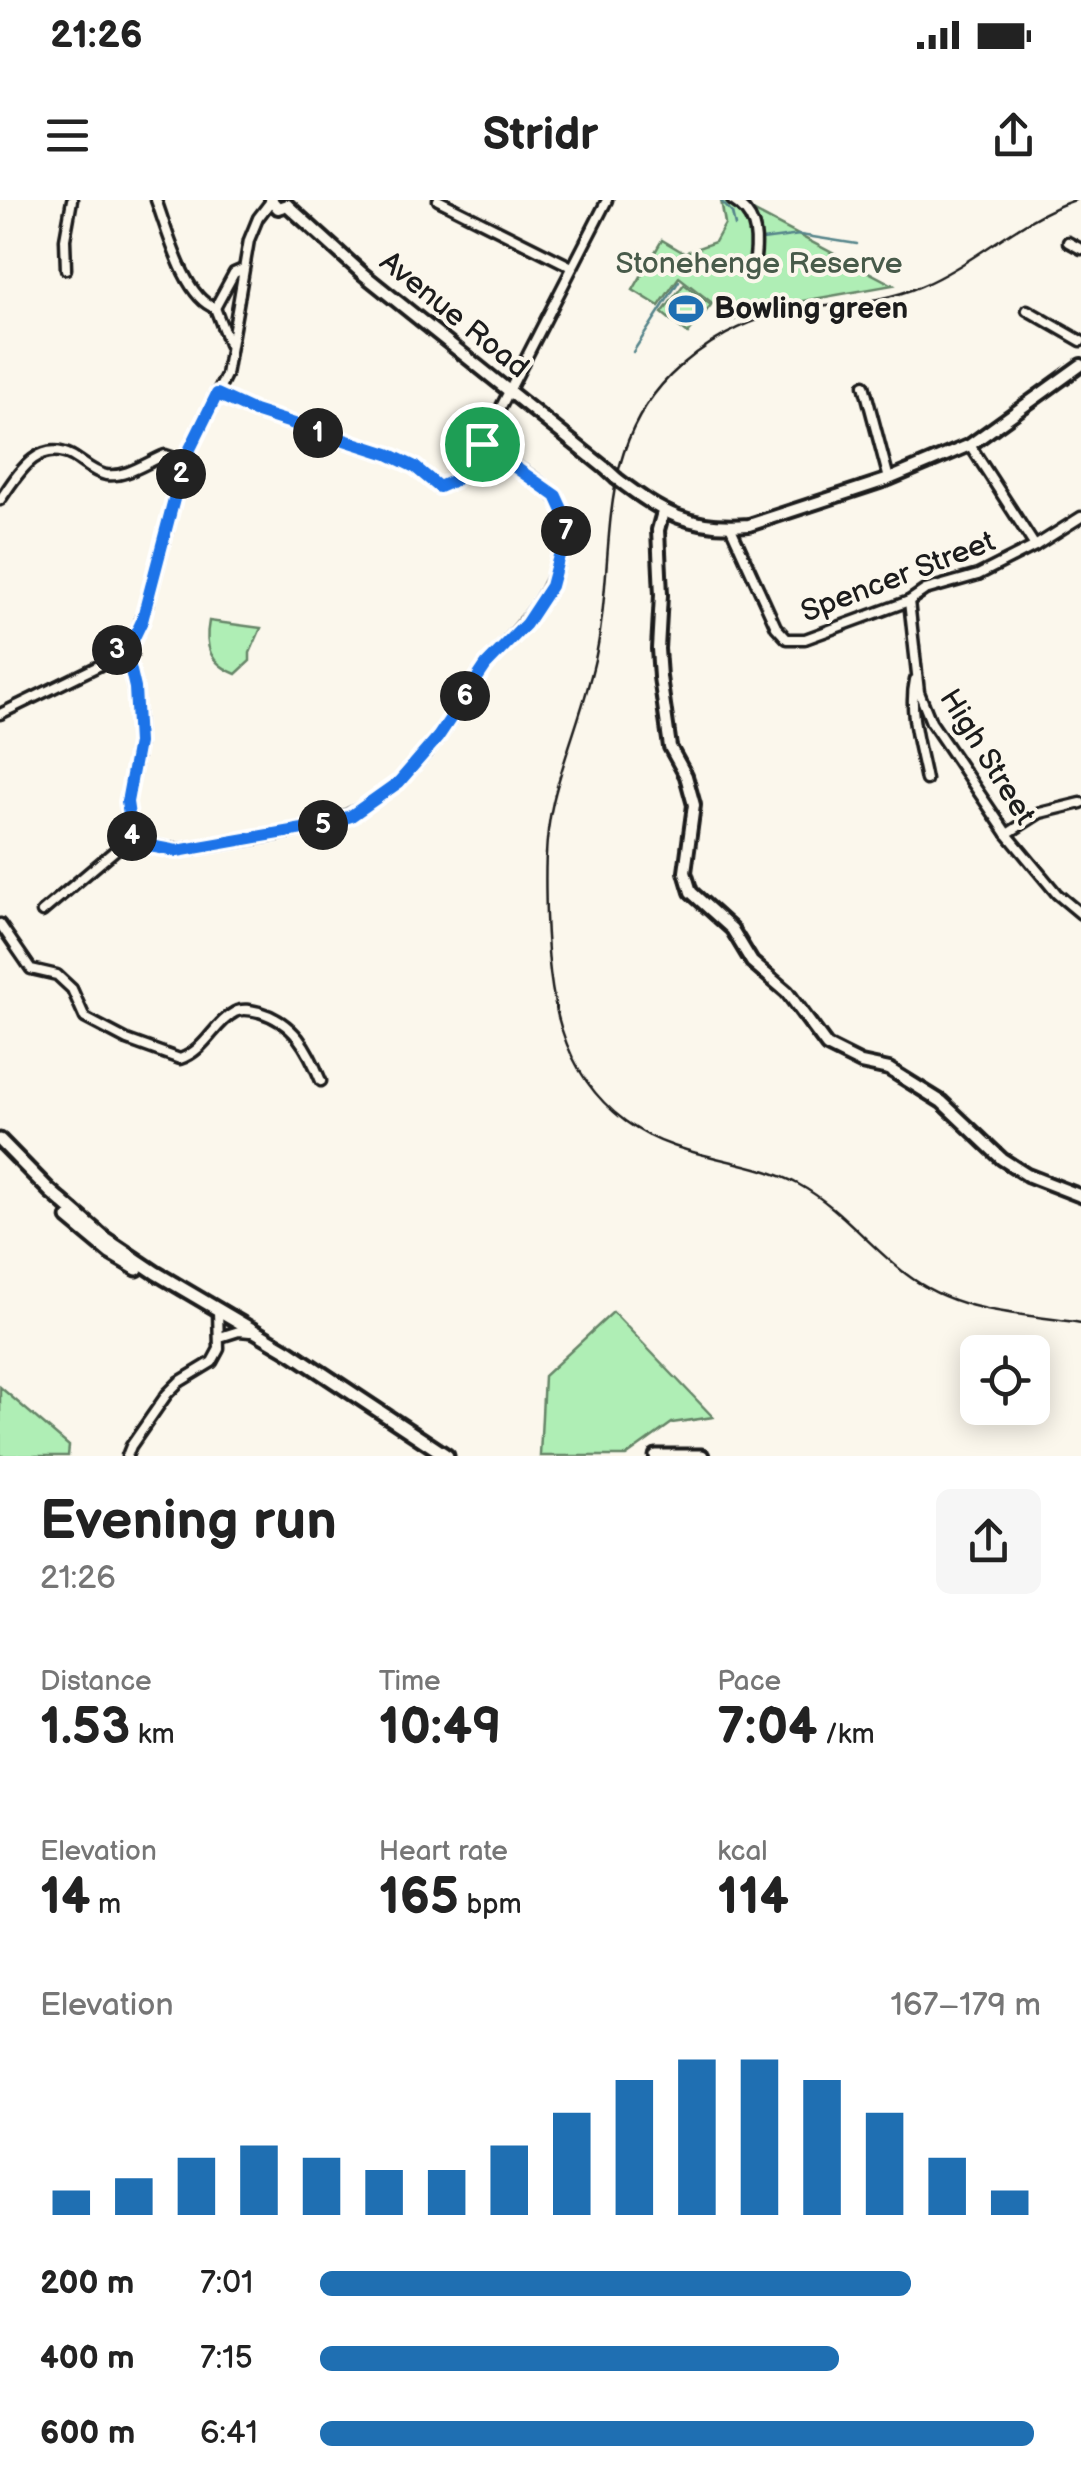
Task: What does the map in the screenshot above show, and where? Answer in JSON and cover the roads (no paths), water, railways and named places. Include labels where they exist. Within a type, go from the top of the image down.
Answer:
[{"type":"main road","points":[[0,1140],[72,1211],[156,1274],[446,1456]]},
{"type":"main road","points":[[0,1149],[88,1235],[136,1268],[156,1274]]},
{"type":"main road","points":[[656,1456],[702,1456]]},
{"type":"street","points":[[66,270],[72,200]]},
{"type":"street","points":[[156,200],[182,269],[196,295],[205,305],[215,308],[230,348]]},
{"type":"street","points":[[438,200],[572,267]]},
{"type":"street","points":[[217,394],[254,411],[388,454],[415,467],[439,487],[455,480],[482,444],[607,200]]},
{"type":"street","points":[[732,200],[746,209],[754,224],[755,258]]},
{"type":"street","points":[[0,714],[133,652],[131,644],[148,602],[184,461],[226,374],[242,270],[253,230],[279,203]]},
{"type":"street","name":"Avenue Road","points":[[279,203],[618,479],[663,512],[694,521],[730,526],[768,520],[889,479],[970,445],[1081,364]]},
{"type":"street","points":[[1068,242],[1081,249]]},
{"type":"street","points":[[215,308],[234,272],[242,270]]},
{"type":"street","points":[[1028,310],[1081,341]]},
{"type":"street","points":[[864,386],[889,479]]},
{"type":"street","points":[[132,836],[150,846],[177,851],[320,826],[351,816],[399,782],[438,737],[486,665],[526,624],[551,586],[561,552],[568,522],[556,496],[482,444]]},
{"type":"street","points":[[970,445],[1035,546]]},
{"type":"street","points":[[0,500],[26,464],[39,454],[64,452],[107,475],[124,474],[165,455],[184,461]]},
{"type":"street","points":[[663,512],[658,530],[660,677],[670,747],[686,776],[694,804],[685,872],[691,892],[732,929],[752,962],[787,992],[826,1046],[861,1064],[889,1069],[942,1102],[1002,1159],[1027,1175],[1081,1196]]},
{"type":"street","name":"Spencer Street","points":[[730,526],[776,627],[787,639],[805,639],[909,600],[925,590],[978,575],[1081,517]]},
{"type":"street","name":"High Street","points":[[909,600],[919,692],[931,722],[1007,834],[1058,894],[1081,914]]},
{"type":"street","points":[[131,644],[120,644],[135,688],[138,743],[127,802],[132,836]]},
{"type":"street","points":[[919,666],[912,693],[926,780]]},
{"type":"street","points":[[1007,834],[1040,814],[1081,803]]},
{"type":"street","points":[[42,912],[132,836]]},
{"type":"street","points":[[0,924],[30,969],[56,975],[72,990],[85,1018],[127,1040],[180,1059],[208,1041],[234,1012],[245,1010],[284,1023],[302,1040],[321,1081]]},
{"type":"street","points":[[128,1456],[166,1394],[212,1362],[219,1349],[218,1310]]},
{"type":"street","points":[[220,1337],[239,1331],[254,1333]]},
{"type":"waterway","points":[[720,200],[732,213],[735,226]]},
{"type":"waterway","points":[[762,240],[800,235],[857,244]]},
{"type":"waterway","points":[[633,352],[679,281]]},
{"type":"railway","points":[[1075,200],[1034,218],[921,286],[874,300],[792,311],[742,326],[683,364],[646,406],[629,438],[619,471],[597,650],[553,802],[545,888],[550,974],[561,1029],[585,1079],[625,1121],[667,1144],[756,1168],[798,1184],[827,1204],[906,1274],[947,1297],[990,1310],[1081,1323]]},
{"type":"place","name":"Bowling green","points":[[686,309]]},
{"type":"park label","name":"Stonehenge Reserve","points":[[759,264]]}]
